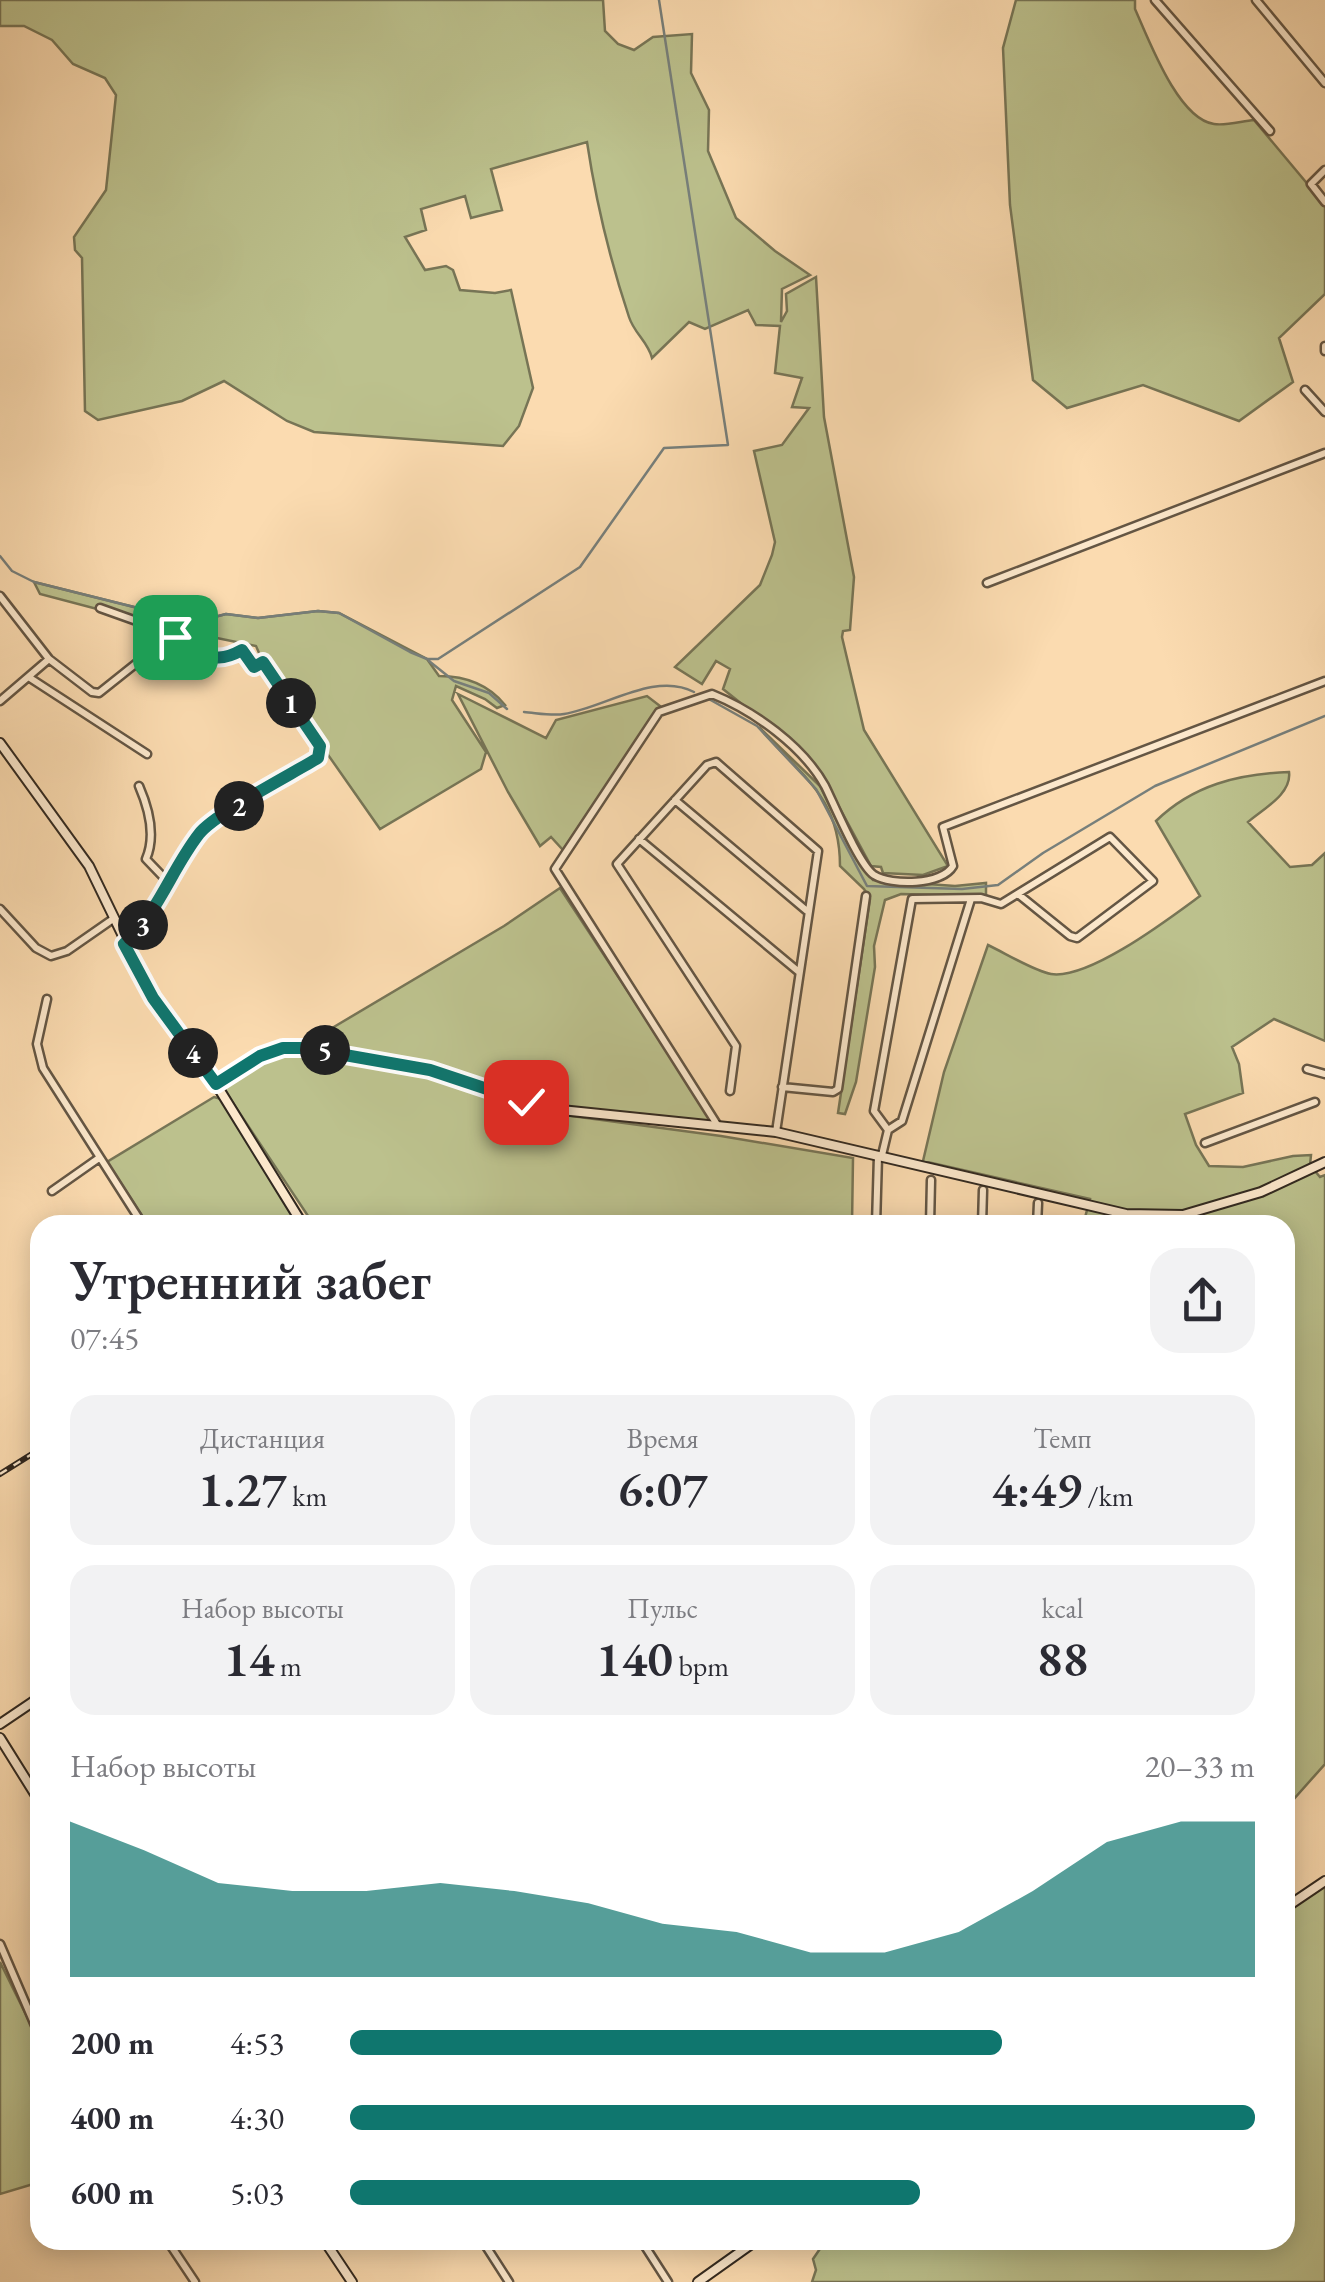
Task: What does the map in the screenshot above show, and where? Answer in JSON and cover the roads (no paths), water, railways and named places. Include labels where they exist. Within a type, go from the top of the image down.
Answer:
[{"type":"street","points":[[1155,0],[1270,131]]},
{"type":"street","points":[[1256,0],[1325,83]]},
{"type":"street","points":[[1325,170],[1311,184],[1325,202]]},
{"type":"street","points":[[1305,390],[1325,411]]},
{"type":"street","points":[[987,582],[1325,453]]},
{"type":"street","points":[[0,596],[48,659],[92,692],[100,693],[175,637],[185,638],[204,654],[227,658],[242,650],[254,667],[263,662],[320,746],[318,758],[207,826],[146,923],[124,944]]},
{"type":"street","points":[[100,608],[159,629],[163,637],[158,646]]},
{"type":"street","points":[[0,701],[48,659]]},
{"type":"street","points":[[30,678],[147,754]]},
{"type":"street","points":[[718,1126],[555,869],[656,716],[668,707],[706,694],[742,708],[814,769],[868,870],[890,880],[934,878],[948,873],[953,866],[943,827],[1325,681]]},
{"type":"street","points":[[0,743],[89,866],[153,998],[216,1084],[297,1215]]},
{"type":"street","points":[[730,1091],[736,1046],[616,864],[707,764],[716,762],[818,851],[776,1132]]},
{"type":"street","points":[[139,786],[148,806],[152,838],[146,859],[170,882]]},
{"type":"street","points":[[675,800],[808,912]]},
{"type":"street","points":[[888,1130],[874,1112],[912,899],[971,899],[1001,904],[1110,837],[1153,881],[1077,938],[1018,894]]},
{"type":"street","points":[[640,839],[800,972]]},
{"type":"street","points":[[782,1087],[833,1092],[838,1089],[866,896]]},
{"type":"street","points":[[877,1215],[880,1155],[888,1130],[902,1121],[971,899]]},
{"type":"street","points":[[0,909],[36,948],[51,956],[67,951],[114,919]]},
{"type":"street","points":[[47,999],[38,1055],[60,1098],[136,1215]]},
{"type":"street","points":[[216,1084],[260,1056],[283,1048],[305,1048],[430,1070],[560,1110],[776,1132],[1126,1214],[1183,1214],[1261,1192],[1325,1162]]},
{"type":"street","points":[[1307,1069],[1325,1074]]},
{"type":"street","points":[[1206,1143],[1315,1102]]},
{"type":"street","points":[[52,1190],[99,1158]]},
{"type":"street","points":[[930,1215],[932,1180]]},
{"type":"street","points":[[982,1215],[983,1190]]},
{"type":"street","points":[[1037,1215],[1038,1204]]},
{"type":"street","points":[[0,1724],[30,1704]]},
{"type":"street","points":[[0,1738],[30,1786]]},
{"type":"street","points":[[1295,1901],[1325,1881]]},
{"type":"street","points":[[0,1944],[30,2014]]},
{"type":"street","points":[[174,2250],[195,2282]]},
{"type":"street","points":[[331,2250],[352,2282]]},
{"type":"street","points":[[488,2250],[509,2282]]},
{"type":"street","points":[[647,2250],[668,2282]]},
{"type":"street","points":[[698,2282],[743,2250]]},
{"type":"waterway","points":[[0,556],[12,571],[34,582],[154,612],[203,620],[226,614],[258,618],[318,611],[339,613],[410,652],[438,659],[580,567],[664,448],[728,445],[659,0]]},
{"type":"waterway","points":[[429,661],[454,681],[489,693],[507,709]]},
{"type":"waterway","points":[[524,712],[564,714],[646,688],[679,687],[694,692]]},
{"type":"waterway","points":[[707,698],[757,726],[816,789],[867,886],[962,889],[998,885],[1043,853],[1155,786],[1325,716]]},
{"type":"railway","points":[[0,1474],[30,1455]]}]
